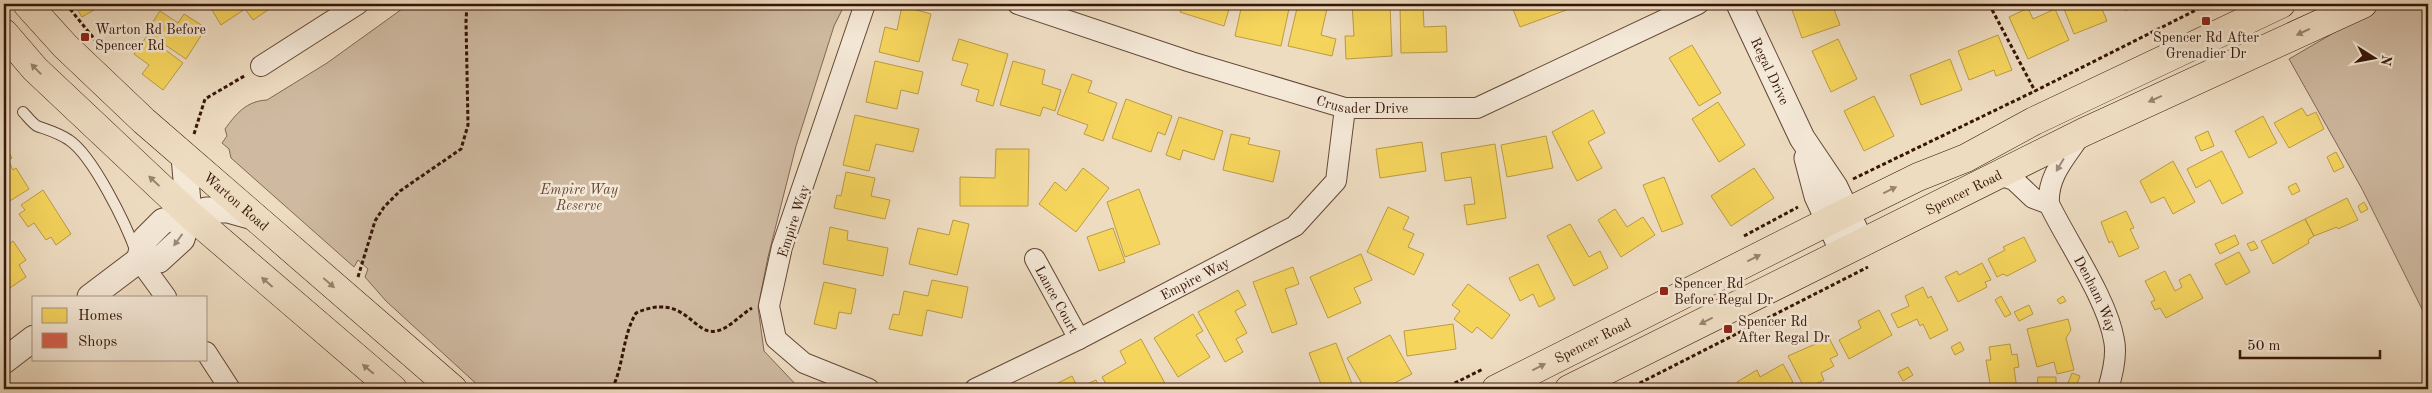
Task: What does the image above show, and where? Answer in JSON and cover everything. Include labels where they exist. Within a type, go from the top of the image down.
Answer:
[{"type":"main road","name":"Warton Road","points":[[27,4],[78,58],[189,146],[253,217],[453,389]]},
{"type":"main road","name":"Spencer Road","points":[[1496,389],[1838,216],[1918,177],[1966,158],[2034,121],[2281,4]]},
{"type":"main road","name":"Spencer Road","points":[[1568,389],[1996,174],[2215,72],[2328,11],[2363,4]]},
{"type":"main road","points":[[4,33],[35,69],[189,214],[392,389]]},
{"type":"main road","points":[[2034,121],[2058,123],[2209,54],[2219,58],[2215,72]]},
{"type":"main road","points":[[302,259],[296,272],[298,284],[321,312],[344,348]]},
{"type":"main road","points":[[1679,296],[1713,299],[1760,277],[1770,277],[1778,284]]},
{"type":"main road","points":[[408,351],[414,371],[429,389]]},
{"type":"street","points":[[261,66],[358,4]]},
{"type":"street","name":"Empire Way","points":[[865,4],[782,247],[769,306],[776,339],[804,362],[868,389]]},
{"type":"street","name":"Crusader Drive","points":[[1020,4],[1190,62],[1345,108],[1477,108],[1698,4]]},
{"type":"street","name":"Regal Drive","points":[[1739,4],[1802,138],[1835,187],[1838,216],[1852,247]]},
{"type":"street","name":"Empire Way","points":[[975,389],[1079,339],[1295,226],[1336,181],[1345,108]]},
{"type":"street","points":[[1996,174],[2014,180],[2033,198],[2049,204],[2048,196],[2055,172],[2084,132]]},
{"type":"street","points":[[189,146],[189,214]]},
{"type":"street","name":"Denham Way","points":[[2049,204],[2102,307],[2114,341],[2111,379],[2108,389]]},
{"type":"street","points":[[91,296],[139,260],[145,240],[163,221],[206,210],[228,210],[253,217]]},
{"type":"street","name":"Lance Court","points":[[1034,259],[1079,339]]},
{"type":"street","points":[[139,260],[165,296]]},
{"type":"street","points":[[4,361],[32,340]]},
{"type":"street","points":[[208,355],[230,389]]},
{"type":"lane","points":[[23,112],[36,125],[45,127],[70,141],[87,159],[126,223],[139,260]]},
{"type":"path","points":[[358,277],[375,221],[384,207],[400,191],[461,149],[468,125],[467,4]]},
{"type":"path","points":[[1989,4],[2035,91]]},
{"type":"path","points":[[189,146],[205,99],[261,66]]},
{"type":"path","points":[[612,389],[619,374],[627,333],[636,313],[661,306],[674,308],[702,328],[714,332],[722,329],[751,308],[769,306]]},
{"type":"green space","name":"Empire Way Reserve","points":[[409,4],[845,4],[834,26],[796,146],[768,257],[758,307],[764,351],[800,389],[482,389],[386,301],[365,277],[368,269],[358,260],[354,267],[231,158],[229,149],[222,143],[227,136],[225,129],[242,109],[253,103],[267,100],[327,63]]},
{"type":"green space","points":[[2383,4],[2428,4],[2428,321],[2362,189],[2289,59]]},
{"type":"green space","points":[[837,382],[858,389],[809,389],[809,387]]},
{"type":"building: Homes","points":[[74,4],[104,4],[82,17]]},
{"type":"building: Homes","points":[[210,4],[263,4],[268,10],[253,20],[245,9],[221,25]]},
{"type":"building: Homes","points":[[1157,4],[1173,4],[1172,8]]},
{"type":"building: Homes","points":[[1183,4],[1214,4],[1229,9],[1224,26],[1180,12]]},
{"type":"building: Homes","points":[[1242,4],[1290,4],[1281,46],[1235,36]]},
{"type":"building: Homes","points":[[1298,4],[1328,4],[1321,35],[1336,39],[1332,56],[1288,46]]},
{"type":"building: Homes","points":[[1352,4],[1390,4],[1392,56],[1346,59],[1345,36],[1354,36]]},
{"type":"building: Homes","points":[[1511,4],[1568,4],[1569,9],[1520,27]]},
{"type":"building: Homes","points":[[1790,4],[1832,4],[1840,25],[1802,38]]},
{"type":"building: Homes","points":[[2062,4],[2100,4],[2107,21],[2074,34]]},
{"type":"building: Homes","points":[[2121,4],[2135,4],[2126,11]]},
{"type":"building: Homes","points":[[1423,5],[1424,27],[1446,26],[1447,52],[1401,53],[1400,6]]},
{"type":"building: Homes","points":[[902,6],[931,14],[919,62],[879,52],[885,27],[897,30]]},
{"type":"building: Homes","points":[[2028,8],[2033,19],[2055,9],[2069,40],[2028,59],[2009,17]]},
{"type":"building: Homes","points":[[160,11],[178,23],[184,14],[206,28],[186,59],[146,32]]},
{"type":"building: Homes","points":[[1998,35],[2012,70],[1996,76],[1994,70],[1969,80],[1958,51]]},
{"type":"building: Homes","points":[[147,36],[183,63],[163,90],[142,74],[149,65],[134,54]]},
{"type":"building: Homes","points":[[959,39],[1008,54],[993,106],[976,101],[979,90],[961,85],[968,64],[952,60]]},
{"type":"building: Homes","points":[[1838,39],[1857,79],[1831,92],[1812,51]]},
{"type":"building: Homes","points":[[1692,45],[1721,93],[1699,106],[1669,58]]},
{"type":"building: Homes","points":[[1950,59],[1962,90],[1921,105],[1910,75]]},
{"type":"building: Homes","points":[[875,61],[923,72],[918,94],[901,90],[897,109],[866,102]]},
{"type":"building: Homes","points":[[1013,61],[1045,70],[1042,84],[1061,90],[1055,111],[1043,107],[1040,116],[1000,105]]},
{"type":"building: Homes","points":[[1072,74],[1092,81],[1088,92],[1117,103],[1103,141],[1084,134],[1088,125],[1057,114]]},
{"type":"building: Homes","points":[[1874,96],[1894,136],[1864,151],[1844,111]]},
{"type":"building: Homes","points":[[1126,99],[1172,116],[1165,135],[1158,132],[1151,152],[1112,138]]},
{"type":"building: Homes","points":[[1718,102],[1745,145],[1719,162],[1692,119]]},
{"type":"building: Homes","points":[[2302,108],[2307,116],[2316,112],[2324,129],[2289,148],[2274,123]]},
{"type":"building: Homes","points":[[1593,110],[1605,133],[1588,142],[1602,168],[1577,181],[1552,132]]},
{"type":"building: Homes","points":[[855,115],[919,129],[913,152],[876,144],[869,171],[843,165]]},
{"type":"building: Homes","points":[[2263,116],[2277,143],[2249,158],[2235,131]]},
{"type":"building: Homes","points":[[1179,117],[1223,131],[1214,160],[1183,150],[1180,160],[1166,155]]},
{"type":"building: Homes","points":[[2208,131],[2214,146],[2201,151],[2195,137]]},
{"type":"building: Homes","points":[[1231,134],[1250,138],[1248,144],[1280,151],[1273,182],[1223,170]]},
{"type":"building: Homes","points":[[1546,136],[1553,168],[1507,177],[1501,145]]},
{"type":"building: Homes","points":[[1422,142],[1426,171],[1380,178],[1376,149]]},
{"type":"building: Homes","points":[[4,144],[12,158],[8,160],[13,170],[16,168],[29,189],[5,204],[7,208],[4,210]]},
{"type":"building: Homes","points":[[1495,144],[1506,218],[1467,225],[1464,205],[1475,204],[1471,177],[1445,181],[1441,153]]},
{"type":"building: Homes","points":[[996,149],[1029,149],[1028,206],[960,206],[960,177],[995,178]]},
{"type":"building: Homes","points":[[2222,151],[2243,193],[2222,204],[2210,180],[2196,188],[2187,169]]},
{"type":"building: Homes","points":[[2336,152],[2344,167],[2334,172],[2327,157]]},
{"type":"building: Homes","points":[[2173,161],[2195,202],[2173,214],[2164,197],[2151,203],[2140,181]]},
{"type":"building: Homes","points":[[1083,168],[1109,188],[1076,232],[1039,204],[1055,182],[1066,191]]},
{"type":"building: Homes","points":[[1754,168],[1774,198],[1731,226],[1711,196]]},
{"type":"building: Homes","points":[[846,172],[875,178],[871,196],[890,200],[885,219],[834,208],[837,195],[841,196]]},
{"type":"building: Homes","points":[[1664,177],[1683,224],[1662,232],[1643,185]]},
{"type":"building: Homes","points":[[2296,183],[2300,191],[2292,195],[2288,187]]},
{"type":"building: Homes","points":[[1139,189],[1160,244],[1125,257],[1107,202]]},
{"type":"building: Homes","points":[[43,190],[71,234],[56,245],[51,237],[46,240],[34,223],[28,227],[19,214],[25,210],[21,205]]},
{"type":"building: Homes","points":[[2347,198],[2358,220],[2338,229],[2337,227],[2314,236],[2305,219]]},
{"type":"building: Homes","points":[[2364,202],[2368,209],[2361,213],[2358,206]]},
{"type":"building: Homes","points":[[1388,207],[1409,217],[1403,229],[1414,234],[1408,247],[1424,254],[1414,275],[1367,252]]},
{"type":"building: Homes","points":[[1615,209],[1627,227],[1643,217],[1655,235],[1621,257],[1598,220]]},
{"type":"building: Homes","points":[[2126,211],[2134,228],[2130,229],[2139,248],[2119,257],[2112,241],[2109,243],[2101,222]]},
{"type":"building: Homes","points":[[2305,219],[2314,236],[2308,240],[2309,243],[2273,264],[2261,241]]},
{"type":"building: Homes","points":[[953,220],[969,224],[957,275],[909,264],[918,228],[949,235]]},
{"type":"building: Homes","points":[[1570,224],[1589,257],[1600,251],[1608,268],[1574,286],[1547,236]]},
{"type":"building: Homes","points":[[830,227],[848,231],[847,240],[888,248],[883,276],[823,264]]},
{"type":"building: Homes","points":[[1113,228],[1125,262],[1099,271],[1087,237]]},
{"type":"building: Homes","points":[[2235,235],[2239,244],[2220,254],[2215,244]]},
{"type":"building: Homes","points":[[2024,237],[2036,261],[2007,276],[2003,274],[1997,277],[1988,259],[2005,250],[2003,247]]},
{"type":"building: Homes","points":[[13,241],[26,260],[19,265],[26,277],[4,292],[4,245],[5,247]]},
{"type":"building: Homes","points":[[2254,241],[2258,248],[2251,251],[2247,244]]},
{"type":"building: Homes","points":[[2239,252],[2250,272],[2226,285],[2215,264]]},
{"type":"building: Homes","points":[[1361,254],[1372,280],[1354,288],[1361,303],[1328,318],[1310,277]]},
{"type":"building: Homes","points":[[1982,263],[1991,280],[1985,282],[1987,287],[1958,302],[1945,277],[1957,271],[1959,275]]},
{"type":"building: Homes","points":[[1538,264],[1555,299],[1539,307],[1533,294],[1520,301],[1509,278]]},
{"type":"building: Homes","points":[[1293,267],[1299,284],[1285,289],[1297,324],[1272,333],[1253,282]]},
{"type":"building: Homes","points":[[2165,271],[2175,291],[2182,287],[2179,280],[2190,274],[2203,298],[2166,318],[2160,308],[2155,310],[2151,302],[2155,300],[2145,281]]},
{"type":"building: Homes","points":[[932,280],[968,287],[962,318],[927,310],[922,336],[889,329],[893,314],[899,315],[904,291],[928,296]]},
{"type":"building: Homes","points":[[824,282],[856,289],[851,314],[839,312],[836,329],[814,324]]},
{"type":"building: Homes","points":[[1468,284],[1510,315],[1492,339],[1477,327],[1472,333],[1454,319],[1460,311],[1452,305]]},
{"type":"building: Homes","points":[[1923,287],[1928,298],[1931,296],[1948,330],[1930,339],[1923,324],[1920,326],[1917,319],[1898,328],[1891,314],[1909,306],[1905,296]]},
{"type":"building: Homes","points":[[1238,290],[1246,305],[1235,311],[1247,333],[1236,339],[1243,352],[1225,362],[1198,312]]},
{"type":"building: Homes","points":[[2001,296],[2011,314],[2005,317],[1995,300]]},
{"type":"building: Homes","points":[[2063,296],[2066,301],[2060,304],[2057,300]]},
{"type":"building: Homes","points":[[2029,305],[2033,314],[2019,321],[2014,312]]},
{"type":"building: Homes","points":[[1879,310],[1892,335],[1849,359],[1839,340],[1861,328],[1858,321]]},
{"type":"building: Homes","points":[[1193,314],[1203,331],[1196,335],[1210,357],[1178,377],[1154,338]]},
{"type":"building: Homes","points":[[2068,319],[2071,330],[2066,338],[2074,370],[2057,374],[2054,362],[2037,367],[2027,329]]},
{"type":"building: Homes","points":[[1453,324],[1456,349],[1407,356],[1404,331]]},
{"type":"building: Homes","points":[[1390,335],[1412,374],[1383,389],[1365,389],[1347,358]]},
{"type":"building: Homes","points":[[1829,338],[1838,355],[1830,359],[1834,366],[1821,373],[1824,380],[1805,389],[1788,356]]},
{"type":"building: Homes","points":[[1141,339],[1168,389],[1109,389],[1102,377],[1126,363],[1120,351]]},
{"type":"building: Homes","points":[[1960,342],[1964,350],[1955,355],[1951,347]]},
{"type":"building: Homes","points":[[1336,343],[1354,389],[1323,389],[1309,353]]},
{"type":"building: Homes","points":[[2010,344],[2012,355],[2017,354],[2019,367],[2014,368],[2017,389],[1991,389],[1986,360],[1991,360],[1989,347]]},
{"type":"building: Homes","points":[[1783,364],[1793,382],[1784,387],[1785,389],[1741,389],[1737,382],[1757,370],[1760,377]]},
{"type":"building: Homes","points":[[1908,367],[1913,375],[1903,381],[1898,372]]},
{"type":"building: Homes","points":[[2072,373],[2080,376],[2076,386],[2068,383]]},
{"type":"building: Homes","points":[[1072,376],[1078,388],[1096,380],[1100,389],[1059,389],[1056,384]]},
{"type":"building: Homes","points":[[2038,377],[2056,377],[2056,387],[2037,386]]},
{"type":"building: Shops","points":[[293,385],[298,389],[285,389]]},
{"type":"place","name":"Spencer Rd After Grenadier Dr","points":[[2206,21]]},
{"type":"place","name":"Warton Rd Before Spencer Rd","points":[[85,37]]},
{"type":"place","name":"Spencer Rd Before Regal Dr","points":[[1664,291]]},
{"type":"place","name":"Spencer Rd After Regal Dr","points":[[1728,329]]}]
